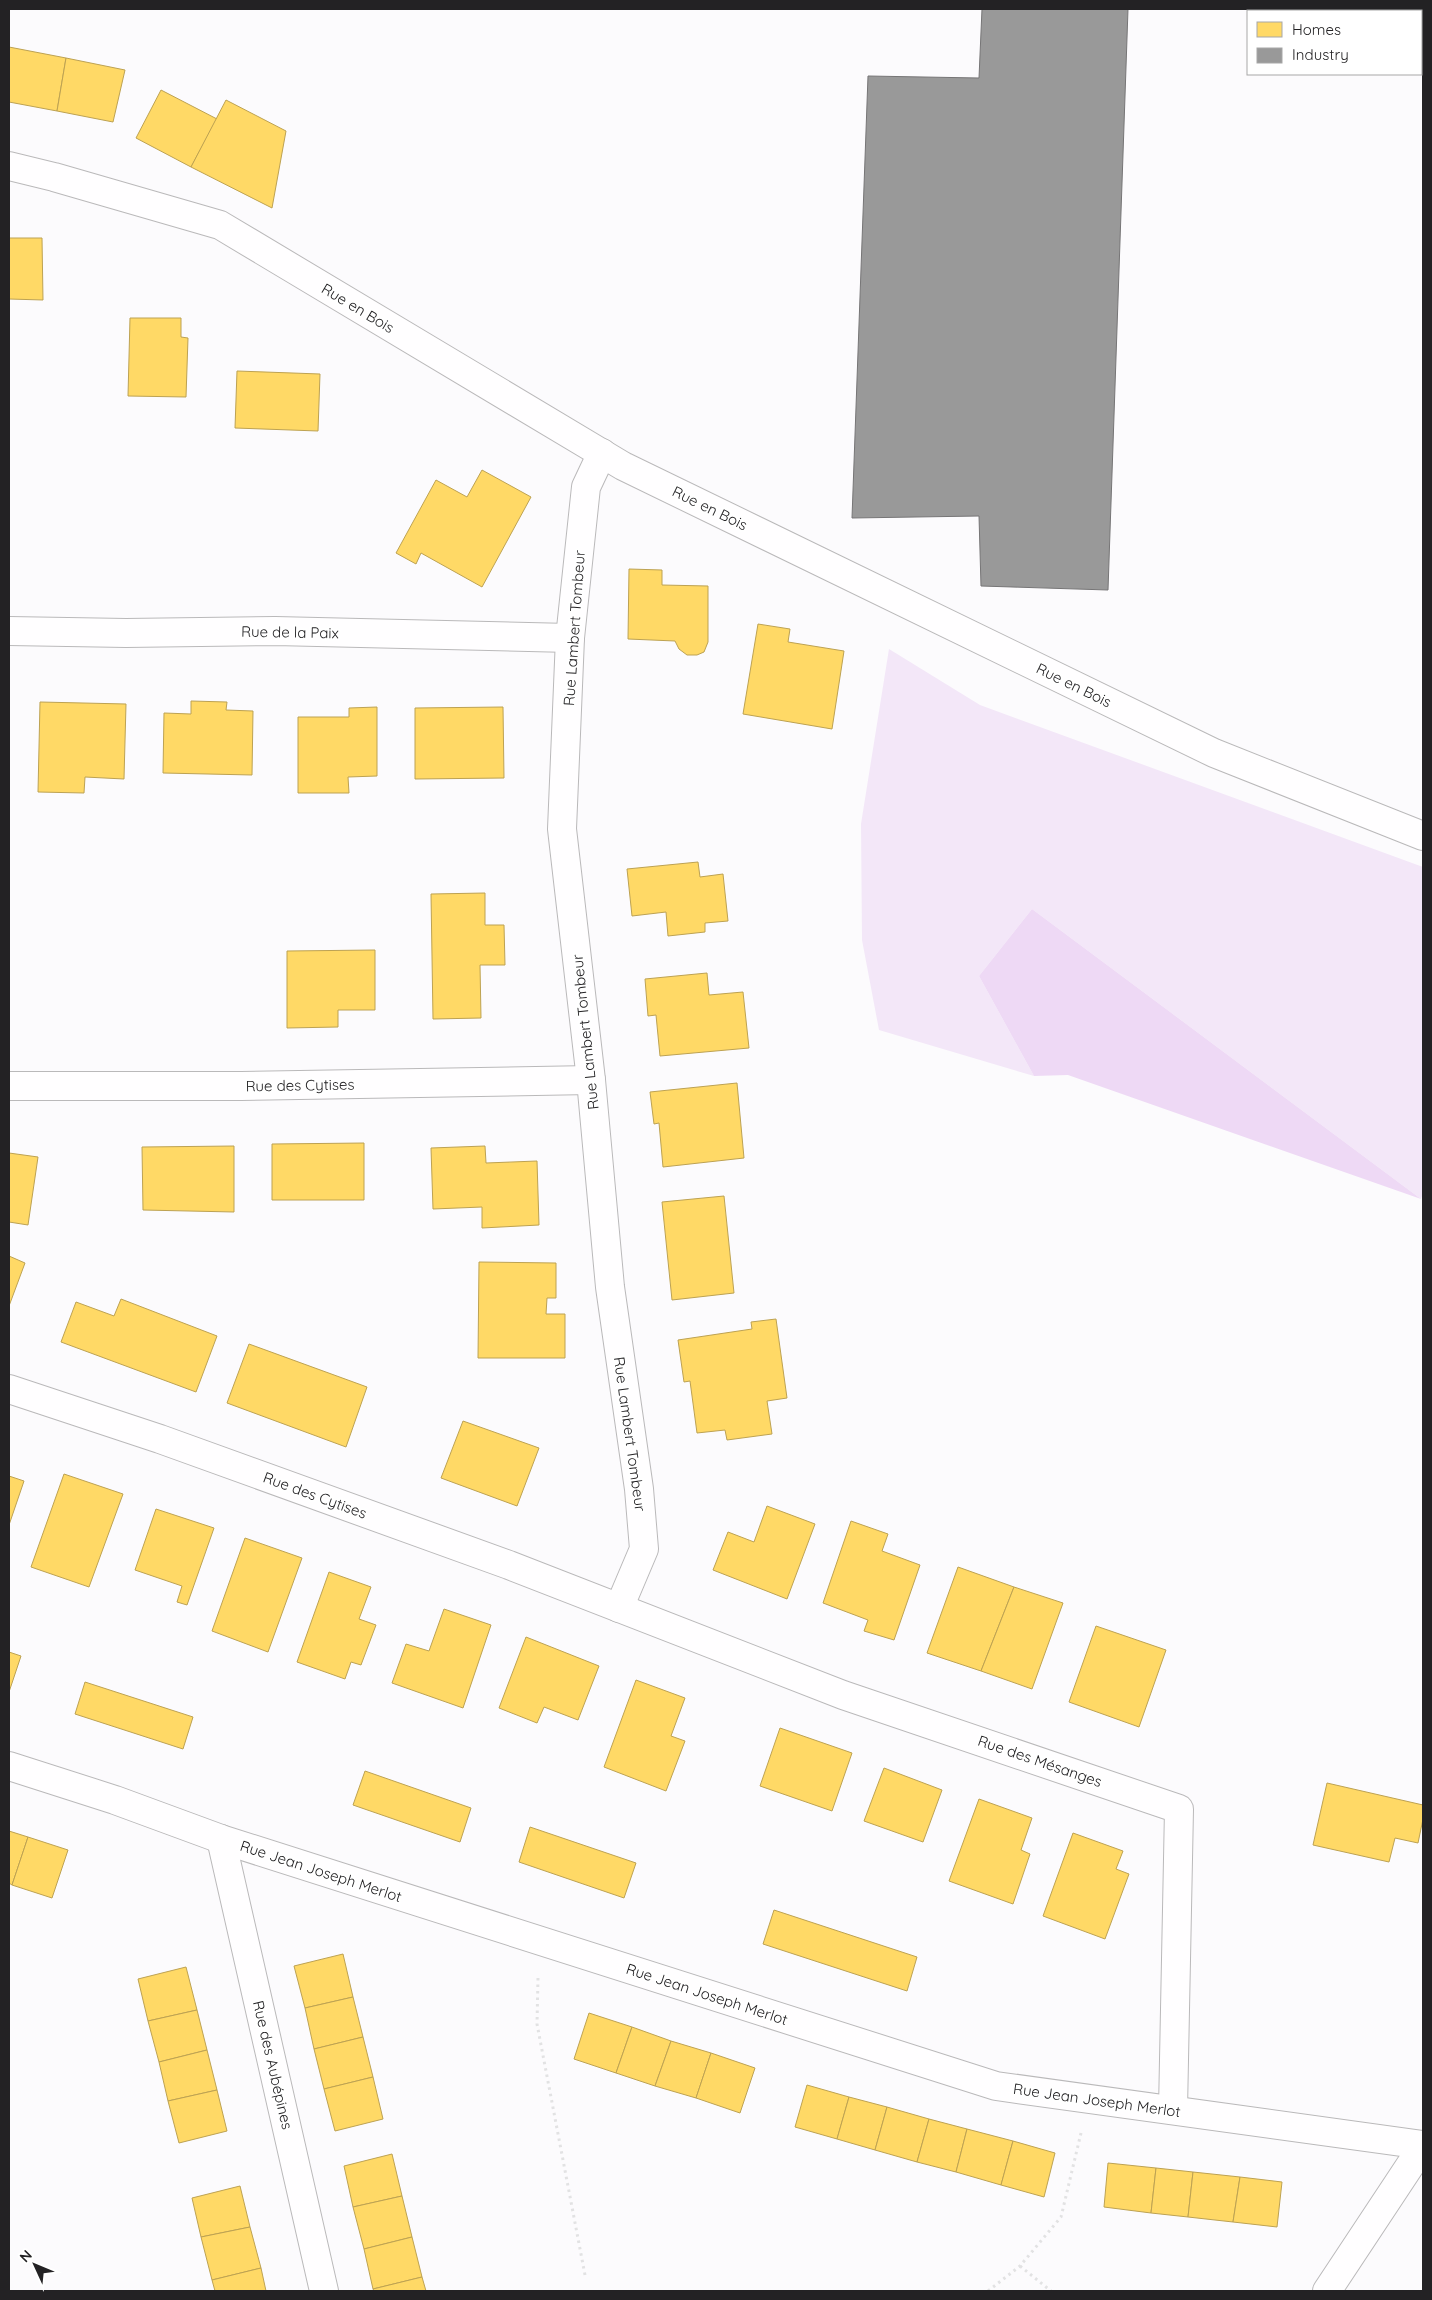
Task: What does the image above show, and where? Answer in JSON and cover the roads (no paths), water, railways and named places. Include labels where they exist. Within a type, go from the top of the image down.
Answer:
[{"type":"street","name":"Rue en Bois","points":[[9,166],[54,177],[220,225],[623,466],[1214,753],[1423,836]]},
{"type":"street","name":"Rue Lambert Tombeur","points":[[602,454],[586,487],[570,638],[562,829],[591,1080],[610,1287],[639,1489],[644,1548],[619,1608]]},
{"type":"street","name":"Rue de la Paix","points":[[9,631],[126,633],[275,631],[570,638]]},
{"type":"street","name":"Rue des Cytises","points":[[9,1086],[241,1086],[591,1080]]},
{"type":"street","name":"Rue des Cytises","points":[[9,1390],[160,1439],[510,1565],[619,1608]]},
{"type":"street","name":"Rue des Mésanges","points":[[619,1608],[843,1694],[1179,1809],[1173,2110]]},
{"type":"street","name":"Rue Jean Joseph Merlot","points":[[9,1766],[115,1800],[221,1838],[996,2086],[1423,2146]]},
{"type":"street","name":"Rue des Aubépines","points":[[221,1838],[324,2291]]},
{"type":"street","points":[[1326,2291],[1423,2146]]}]
